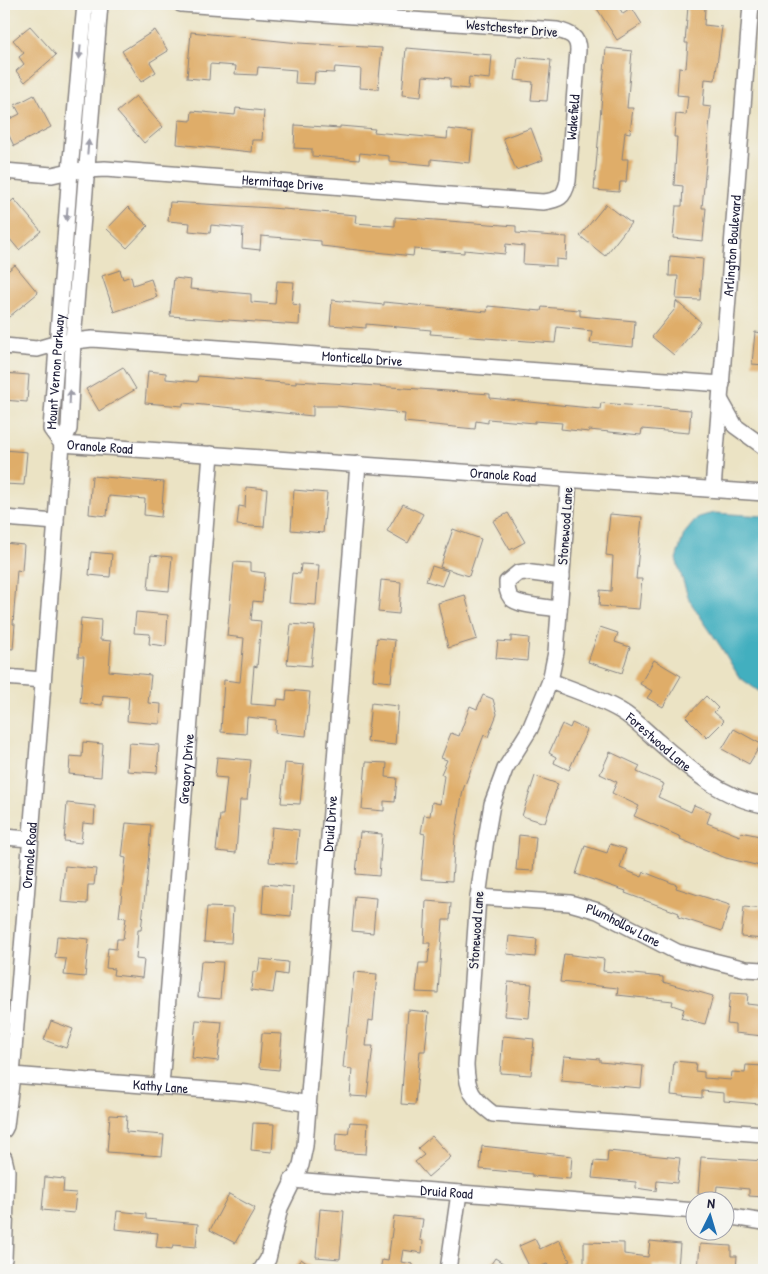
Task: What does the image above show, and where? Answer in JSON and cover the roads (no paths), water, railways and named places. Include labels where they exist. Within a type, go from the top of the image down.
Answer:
[{"type":"street","name":"Mount Vernon Parkway","points":[[65,342],[70,170],[85,4]]},
{"type":"street","name":"Mount Vernon Parkway","points":[[62,444],[51,429],[65,342],[87,170],[100,4]]},
{"type":"street","name":"Westchester Drive","points":[[181,4],[557,30],[573,36]]},
{"type":"street","name":"Arlington Boulevard","points":[[713,489],[751,4]]},
{"type":"street","name":"Wakefield","points":[[561,197],[568,181],[578,50],[578,44],[573,36]]},
{"type":"street","name":"Hermitage Drive","points":[[4,171],[52,175],[70,170],[105,169],[542,202],[554,201],[561,197]]},
{"type":"street","name":"Monticello Drive","points":[[4,346],[37,349],[65,342],[92,339],[722,384]]},
{"type":"street","points":[[721,401],[735,426],[764,447]]},
{"type":"street","name":"Oranole Road","points":[[4,1130],[12,1075],[11,996],[30,839],[62,444],[764,493]]},
{"type":"street","name":"Gregory Drive","points":[[162,1086],[211,454]]},
{"type":"street","name":"Druid Drive","points":[[292,1180],[301,1165],[305,1146],[358,464]]},
{"type":"street","name":"Stonewood Lane","points":[[569,480],[556,652],[550,682],[530,729],[505,769],[492,804],[481,866],[466,1065],[470,1092],[477,1102],[493,1114],[764,1134]]},
{"type":"street","points":[[4,518],[56,522]]},
{"type":"street","points":[[559,609],[520,603],[512,599],[507,590],[508,582],[518,573],[524,572],[562,577]]},
{"type":"street","points":[[4,676],[43,680]]},
{"type":"street","name":"Forestwood Lane","points":[[550,682],[596,698],[623,712],[687,767],[723,791],[764,805]]},
{"type":"street","points":[[4,836],[30,839]]},
{"type":"street","name":"Plumhollow Lane","points":[[478,897],[570,903],[598,911],[677,952],[746,969],[764,970]]},
{"type":"street","name":"Kathy Lane","points":[[12,1075],[248,1093],[288,1102],[308,1104]]},
{"type":"street","points":[[4,1158],[7,1171],[4,1259]]},
{"type":"street","points":[[261,1270],[268,1259],[280,1208],[292,1180]]},
{"type":"street","name":"Druid Road","points":[[292,1180],[686,1210]]},
{"type":"street","points":[[448,1270],[459,1193]]},
{"type":"street","points":[[736,1218],[764,1222]]},
{"type":"water","points":[[714,513],[764,516],[764,695],[739,677],[689,600],[676,559],[684,534],[698,517]]}]
